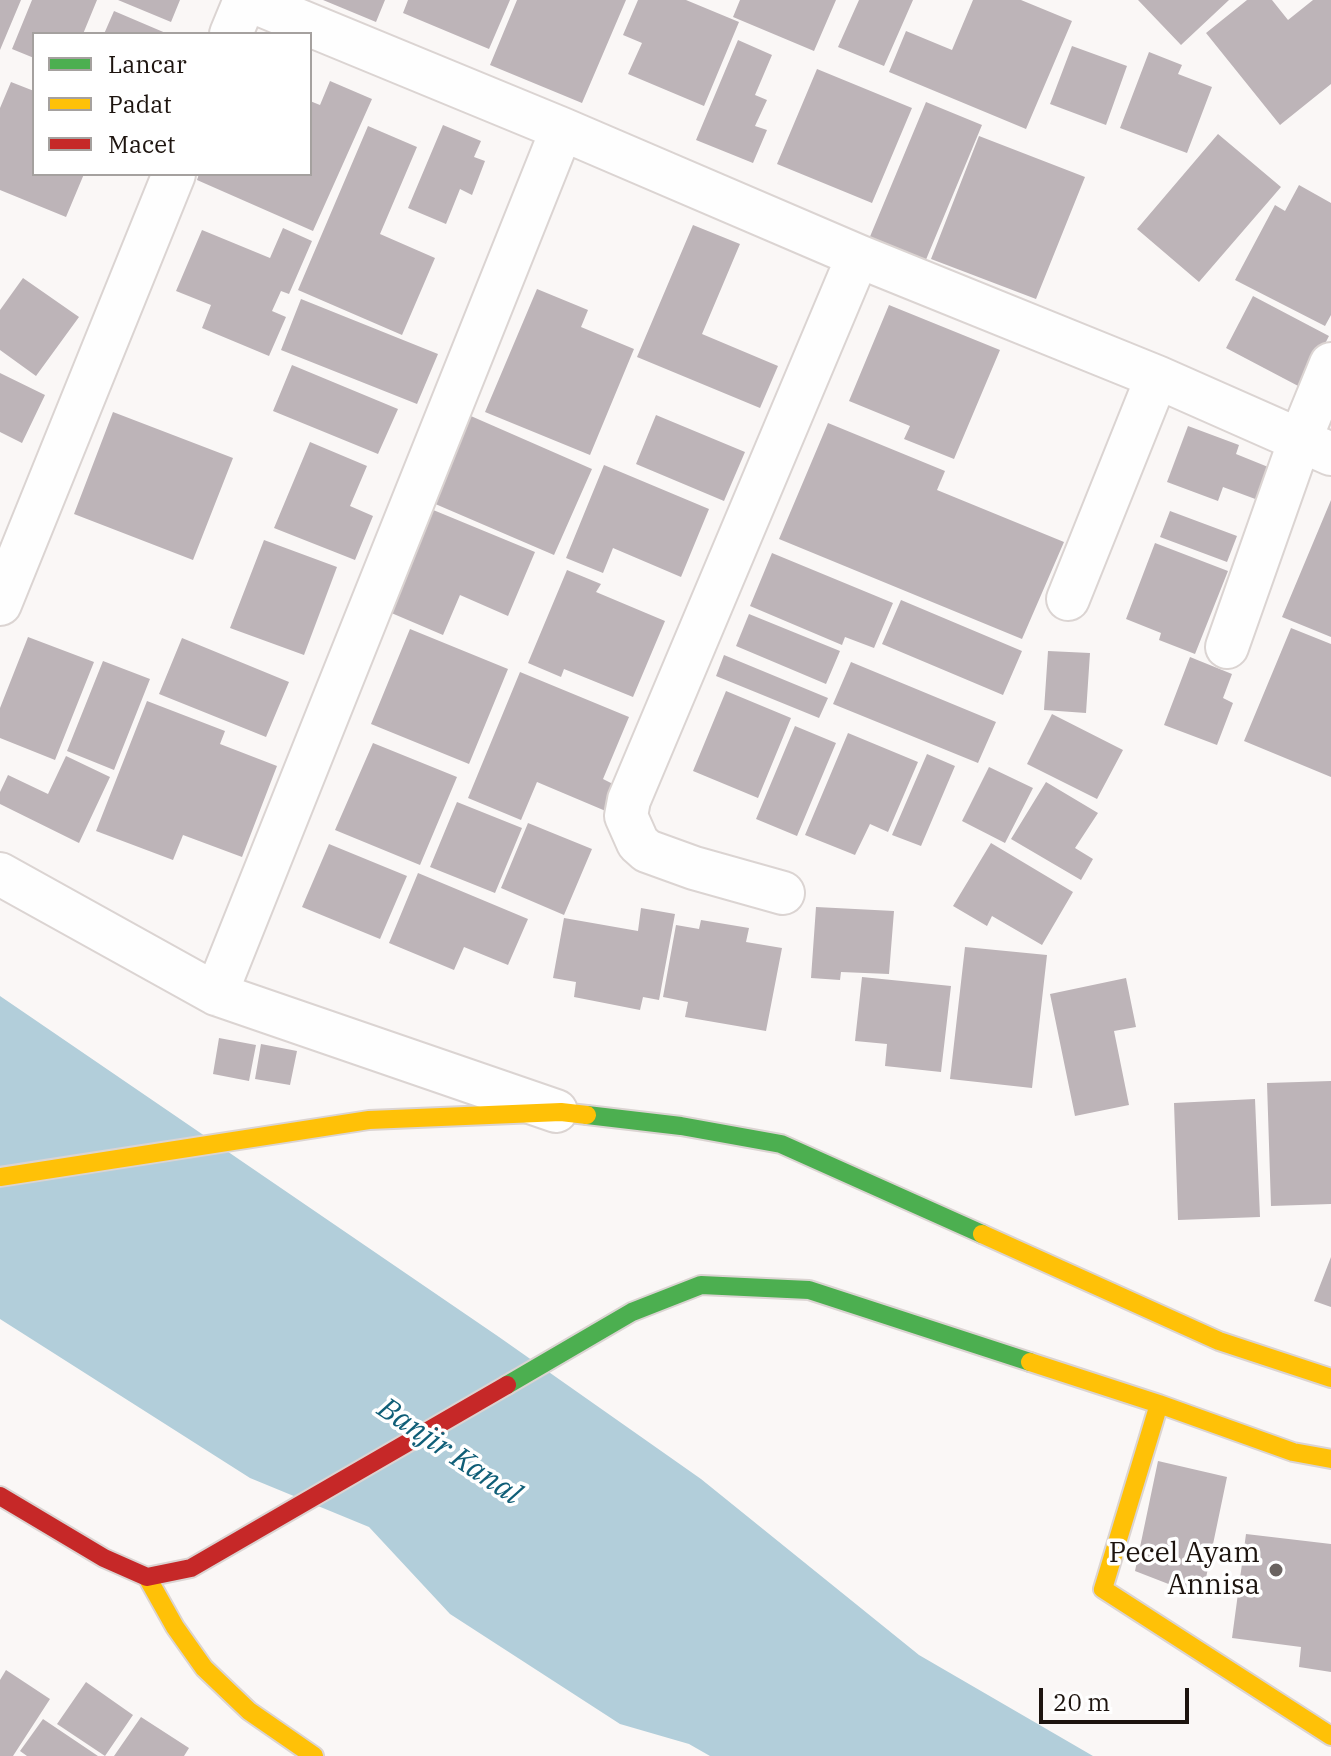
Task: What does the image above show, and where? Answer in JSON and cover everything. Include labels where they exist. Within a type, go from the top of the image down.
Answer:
[{"type":"main road","points":[[0,1177],[369,1120],[561,1112],[681,1126],[781,1144],[1219,1341],[1331,1378]]},
{"type":"main road","points":[[0,1496],[104,1558],[147,1577],[191,1568],[632,1312],[701,1285],[809,1290],[1159,1404],[1293,1452],[1331,1459]]},
{"type":"main road","points":[[1159,1404],[1103,1589],[1331,1736]]},
{"type":"main road","points":[[147,1577],[175,1627],[204,1668],[249,1711],[314,1756]]},
{"type":"street","points":[[232,32],[247,0],[562,129],[858,256],[1157,377],[1316,447]]},
{"type":"street","points":[[216,994],[562,129]]},
{"type":"street","points":[[0,604],[173,176]]},
{"type":"street","points":[[783,893],[647,851],[638,843],[626,816],[629,800],[858,256]]},
{"type":"street","points":[[1227,647],[1316,447],[1331,364]]},
{"type":"street","points":[[1068,599],[1157,377]]},
{"type":"street","points":[[0,874],[216,994],[561,1112]]},
{"type":"water","name":"Banjir Kanal","points":[[0,996],[701,1479],[919,1655],[1093,1756],[710,1756],[689,1744],[620,1724],[450,1614],[369,1527],[250,1478],[0,1319]]},
{"type":"building","points":[[0,0],[21,0],[0,50]]},
{"type":"building","points":[[32,0],[97,0],[84,32],[32,32],[32,57],[12,49]]},
{"type":"building","points":[[118,0],[180,0],[171,22]]},
{"type":"building","points":[[323,0],[385,0],[376,22]]},
{"type":"building","points":[[408,0],[510,0],[489,49],[403,13]]},
{"type":"building","points":[[517,0],[626,0],[582,103],[490,65]]},
{"type":"building","points":[[638,0],[686,0],[739,22],[704,106],[628,74],[642,43],[623,35]]},
{"type":"building","points":[[740,0],[836,0],[814,51],[733,17]]},
{"type":"building","points":[[859,0],[913,0],[884,66],[838,47]]},
{"type":"building","points":[[973,0],[1021,0],[1072,21],[1026,129],[889,72],[906,31],[952,50]]},
{"type":"building","points":[[1138,0],[1229,0],[1181,45]]},
{"type":"building","points":[[1247,0],[1272,0],[1288,20],[1313,0],[1331,0],[1331,84],[1280,125],[1206,33]]},
{"type":"building","points":[[114,11],[163,32],[105,32]]},
{"type":"building","points":[[738,40],[772,55],[755,95],[767,100],[755,126],[767,130],[753,163],[696,140]]},
{"type":"building","points":[[1072,46],[1127,66],[1106,125],[1050,104]]},
{"type":"building","points":[[1149,52],[1182,65],[1178,74],[1212,87],[1187,153],[1120,128]]},
{"type":"building","points":[[817,69],[912,108],[872,203],[777,164]]},
{"type":"building","points":[[330,81],[372,99],[313,231],[197,180],[198,176],[312,176],[312,102],[320,105]]},
{"type":"building","points":[[11,82],[32,90],[32,176],[83,176],[66,217],[0,190],[0,108]]},
{"type":"building","points":[[926,102],[982,125],[925,262],[869,239]]},
{"type":"building","points":[[443,125],[481,141],[474,157],[485,161],[472,195],[460,189],[446,224],[408,208]]},
{"type":"building","points":[[368,126],[417,147],[380,234],[435,258],[402,335],[298,290]]},
{"type":"building","points":[[1218,134],[1281,187],[1199,282],[1137,229]]},
{"type":"building","points":[[979,136],[1085,177],[1036,299],[931,259]]},
{"type":"building","points":[[1299,185],[1331,203],[1331,315],[1325,326],[1235,280],[1275,205],[1285,211]]},
{"type":"building","points":[[693,225],[740,244],[702,334],[778,366],[760,408],[637,357]]},
{"type":"building","points":[[283,228],[312,241],[289,294],[281,291],[272,311],[286,317],[269,356],[202,328],[211,305],[176,291],[202,230],[270,258]]},
{"type":"building","points":[[23,278],[79,317],[36,376],[0,350],[0,310]]},
{"type":"building","points":[[537,289],[588,310],[581,327],[634,349],[590,455],[485,412]]},
{"type":"building","points":[[1253,296],[1329,336],[1302,388],[1226,348]]},
{"type":"building","points":[[301,299],[438,354],[417,404],[281,350]]},
{"type":"building","points":[[889,305],[1000,350],[954,459],[904,439],[910,426],[849,401]]},
{"type":"building","points":[[292,365],[398,409],[378,454],[273,411]]},
{"type":"building","points":[[0,373],[45,395],[22,443],[0,432]]},
{"type":"building","points":[[113,412],[233,458],[193,560],[74,514]]},
{"type":"building","points":[[464,413],[592,469],[554,555],[426,500]]},
{"type":"building","points":[[656,415],[745,452],[724,501],[636,464]]},
{"type":"building","points":[[828,423],[945,471],[937,490],[1064,542],[1022,639],[779,539]]},
{"type":"building","points":[[1188,426],[1239,445],[1236,454],[1278,471],[1266,503],[1223,487],[1218,501],[1167,482]]},
{"type":"building","points":[[310,442],[367,466],[350,506],[373,516],[355,560],[274,528]]},
{"type":"building","points":[[604,465],[709,509],[681,577],[613,548],[603,573],[566,558]]},
{"type":"building","points":[[1331,500],[1331,637],[1282,617]]},
{"type":"building","points":[[426,507],[535,552],[508,616],[460,595],[443,635],[382,609]]},
{"type":"building","points":[[1170,511],[1237,536],[1227,562],[1160,537]]},
{"type":"building","points":[[264,540],[337,567],[304,655],[230,628]]},
{"type":"building","points":[[1155,543],[1228,571],[1195,654],[1159,640],[1161,633],[1126,619]]},
{"type":"building","points":[[772,553],[893,603],[874,648],[845,637],[842,645],[750,606]]},
{"type":"building","points":[[567,570],[601,584],[596,592],[665,621],[633,697],[564,669],[561,677],[528,663]]},
{"type":"building","points":[[901,600],[1022,651],[1003,695],[882,644]]},
{"type":"building","points":[[749,614],[840,651],[826,684],[736,646]]},
{"type":"building","points":[[1291,628],[1331,644],[1331,777],[1244,741]]},
{"type":"building","points":[[410,629],[508,669],[469,764],[371,724]]},
{"type":"building","points":[[28,637],[94,662],[55,760],[0,738],[0,708]]},
{"type":"building","points":[[182,638],[289,682],[266,737],[159,694]]},
{"type":"building","points":[[1048,651],[1090,653],[1086,713],[1044,710]]},
{"type":"building","points":[[724,655],[828,698],[819,718],[716,676]]},
{"type":"building","points":[[1190,657],[1232,674],[1223,698],[1233,703],[1217,745],[1164,725]]},
{"type":"building","points":[[103,661],[150,679],[114,770],[67,751]]},
{"type":"building","points":[[851,662],[996,722],[978,763],[833,704]]},
{"type":"building","points":[[520,672],[629,717],[603,779],[619,787],[608,812],[537,782],[521,820],[468,798]]},
{"type":"building","points":[[726,691],[791,718],[758,798],[693,771]]},
{"type":"building","points":[[147,701],[225,731],[220,744],[277,766],[242,857],[183,835],[173,860],[96,831]]},
{"type":"building","points":[[1052,714],[1123,750],[1097,799],[1027,764]]},
{"type":"building","points":[[795,726],[836,743],[797,836],[756,819]]},
{"type":"building","points":[[848,733],[918,762],[888,832],[870,824],[855,855],[805,835]]},
{"type":"building","points":[[373,743],[457,777],[420,865],[335,830]]},
{"type":"building","points":[[927,754],[955,766],[921,846],[892,835]]},
{"type":"building","points":[[66,756],[110,777],[79,843],[0,804],[0,792],[8,775],[48,794]]},
{"type":"building","points":[[989,767],[1033,788],[1005,843],[962,821]]},
{"type":"building","points":[[1046,782],[1098,813],[1075,848],[1093,859],[1081,880],[1011,839]]},
{"type":"building","points":[[457,802],[522,828],[495,893],[430,867]]},
{"type":"building","points":[[528,823],[592,849],[564,915],[501,888]]},
{"type":"building","points":[[991,843],[1073,892],[1042,945],[992,916],[987,926],[953,906]]},
{"type":"building","points":[[329,844],[407,876],[380,939],[302,907]]},
{"type":"building","points":[[418,873],[528,919],[508,965],[464,947],[454,970],[389,943]]},
{"type":"building","points":[[816,907],[894,911],[889,974],[841,972],[840,980],[811,978]]},
{"type":"building","points":[[641,908],[675,914],[659,1000],[643,997],[640,1010],[574,997],[576,982],[553,978],[564,918],[638,931]]},
{"type":"building","points":[[701,920],[749,928],[746,942],[782,948],[766,1031],[685,1017],[688,1002],[663,997],[676,925],[699,929]]},
{"type":"building","points":[[965,947],[1047,955],[1032,1088],[950,1079]]},
{"type":"building","points":[[862,977],[951,986],[941,1072],[885,1066],[887,1044],[855,1041]]},
{"type":"building","points":[[1126,978],[1136,1027],[1114,1031],[1129,1105],[1075,1116],[1050,994]]},
{"type":"building","points":[[219,1038],[256,1045],[249,1081],[213,1074]]},
{"type":"building","points":[[261,1044],[297,1051],[290,1085],[255,1079]]},
{"type":"building","points":[[1331,1081],[1331,1204],[1271,1206],[1267,1083]]},
{"type":"building","points":[[1255,1099],[1260,1217],[1178,1220],[1174,1103]]},
{"type":"building","points":[[1331,1257],[1331,1307],[1314,1301]]},
{"type":"building","points":[[1158,1461],[1227,1477],[1202,1597],[1135,1571]]},
{"type":"building","name":"Pecel Ayam Annisa","points":[[1246,1534],[1331,1544],[1331,1672],[1299,1667],[1301,1647],[1232,1638]]},
{"type":"building","points":[[6,1670],[50,1699],[13,1756],[0,1756],[0,1680]]},
{"type":"building","points":[[86,1682],[133,1715],[105,1756],[57,1724]]},
{"type":"building","points":[[141,1717],[189,1748],[184,1756],[114,1756]]},
{"type":"building","points":[[43,1719],[98,1756],[27,1756],[20,1751]]},
{"type":"traffic: fast","points":[[587,1115],[681,1126],[781,1144],[982,1234]]},
{"type":"traffic: fast","points":[[507,1385],[632,1312],[701,1285],[809,1290],[1030,1362]]},
{"type":"traffic: slow","points":[[0,1177],[369,1120],[561,1112],[587,1115]]},
{"type":"traffic: slow","points":[[982,1234],[1219,1341],[1331,1378]]},
{"type":"traffic: slow","points":[[1030,1362],[1293,1452],[1331,1459]]},
{"type":"traffic: slow","points":[[1159,1404],[1103,1589],[1331,1736]]},
{"type":"traffic: slow","points":[[147,1577],[175,1627],[204,1668],[249,1711],[314,1756]]},
{"type":"traffic: jam","points":[[0,1496],[104,1558],[147,1577],[191,1568],[507,1385]]},
{"type":"place","name":"Pecel Ayam Annisa","points":[[1276,1570]]}]
